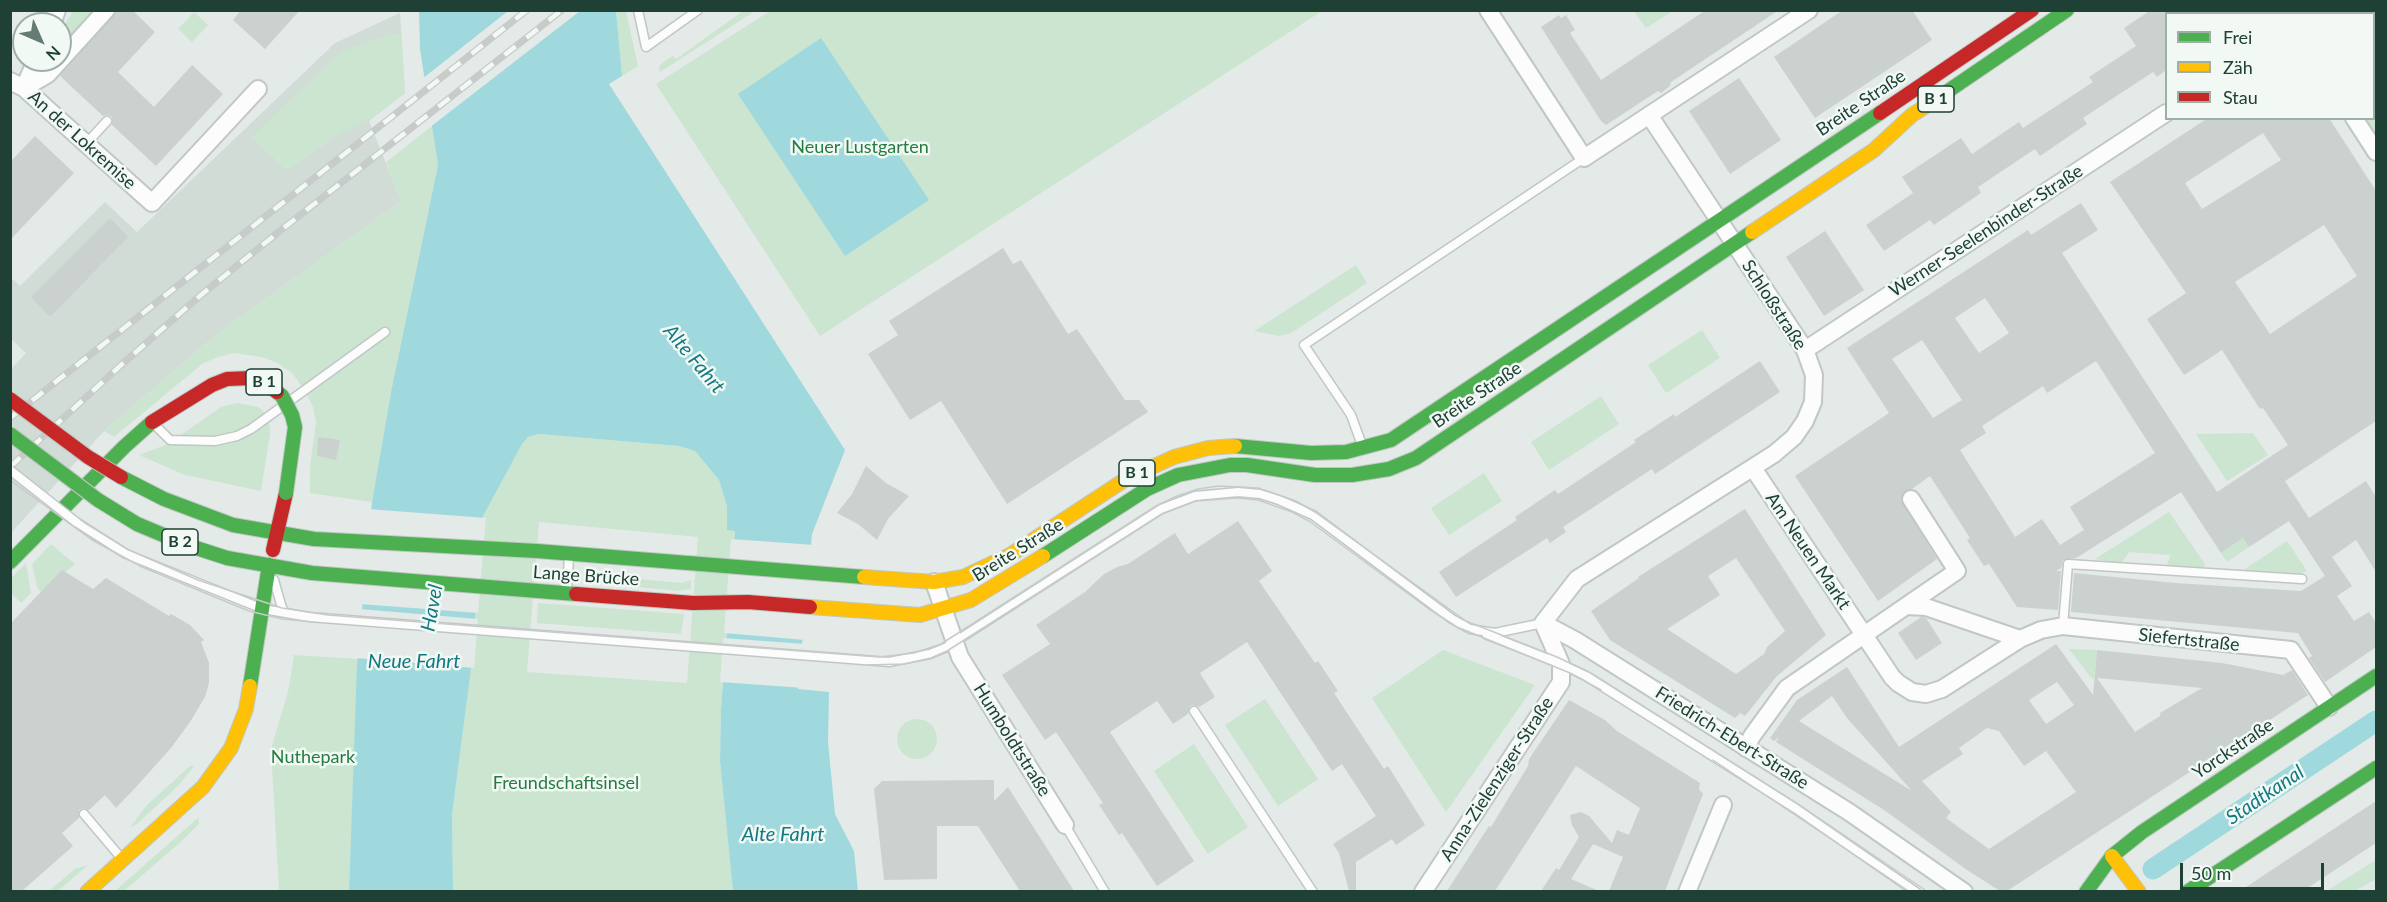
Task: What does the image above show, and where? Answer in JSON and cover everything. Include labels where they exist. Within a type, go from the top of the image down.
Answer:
[{"type":"main road","name":"Breite Straße","points":[[838,610],[920,615],[987,592],[1147,489],[1178,475],[1230,465],[1264,466],[1316,475],[1367,461],[1391,440],[2032,10]]},
{"type":"main road","name":"Breite Straße","points":[[841,574],[934,582],[963,577],[995,563],[1126,479],[1174,457],[1226,446],[1260,446],[1311,453],[1346,452],[1389,469],[1416,458],[1874,150],[1912,115],[2067,10]]},
{"type":"main road","name":"B 1","points":[[10,562],[152,422],[212,385],[227,379],[252,378],[265,382],[282,396],[292,415],[295,427],[286,493],[270,565]]},
{"type":"main road","name":"B 2","points":[[10,399],[88,457],[164,500],[233,525],[276,533]]},
{"type":"main road","name":"B 2","points":[[10,434],[98,500],[137,524],[187,545],[227,558],[270,565]]},
{"type":"main road","name":"Lange Brücke","points":[[276,533],[314,539],[537,550],[841,574]]},
{"type":"main road","name":"Lange Brücke","points":[[270,565],[331,575],[693,603],[748,602],[838,610]]},
{"type":"main road","points":[[87,891],[203,787],[231,748],[246,709],[270,565]]},
{"type":"main road","name":"Yorckstraße","points":[[2086,891],[2112,856],[2142,832],[2376,676]]},
{"type":"main road","points":[[2187,891],[2376,768]]},
{"type":"main road","points":[[2112,856],[2139,891]]},
{"type":"street","points":[[17,85],[48,74],[106,10]]},
{"type":"street","points":[[1488,10],[1584,158],[1809,10]]},
{"type":"street","points":[[17,85],[27,72]]},
{"type":"street","name":"An der Lokremise","points":[[17,85],[152,203],[258,89]]},
{"type":"street","name":"Werner-Seelenbinder-Straße","points":[[1805,350],[2165,114]]},
{"type":"street","name":"Schloßstraße","points":[[1543,624],[1577,579],[1753,468],[1794,437],[1805,421],[1813,402],[1814,375],[1805,350],[1649,115]]},
{"type":"street","points":[[2355,120],[2376,152]]},
{"type":"street","name":"Am Neuen Markt","points":[[1753,468],[1898,683],[1919,693],[1942,689],[2020,639]]},
{"type":"street","points":[[1746,748],[1752,736],[1787,688],[1957,571],[1911,499]]},
{"type":"street","name":"Humboldtstraße","points":[[934,582],[966,668],[1065,825]]},
{"type":"street","points":[[1906,606],[1926,607],[2020,639]]},
{"type":"street","points":[[1543,624],[1561,664]]},
{"type":"street","name":"Friedrich-Ebert-Straße","points":[[1543,624],[1575,640],[1849,812],[1964,891]]},
{"type":"street","name":"Siefertstraße","points":[[2020,639],[2041,630],[2063,626],[2291,650],[2329,707]]},
{"type":"street","name":"Anna-Zielenziger-Straße","points":[[1423,891],[1561,682],[1561,664]]},
{"type":"street","points":[[1687,891],[1723,805]]},
{"type":"lane","points":[[638,10],[646,46],[698,10]]},
{"type":"lane","points":[[86,144],[107,121]]},
{"type":"lane","points":[[1367,461],[1351,415],[1304,345],[1584,158]]},
{"type":"lane","points":[[152,422],[170,440],[215,441],[237,436],[251,429],[384,332]]},
{"type":"lane","points":[[10,470],[76,522],[126,554],[263,609],[328,618],[888,662],[905,660],[930,654],[955,642],[1161,509],[1195,496],[1221,492],[1260,494],[1312,515],[1452,619],[1470,629],[1495,633],[1543,624]]},
{"type":"lane","points":[[567,593],[570,554]]},
{"type":"lane","points":[[2063,626],[2068,564],[2302,579]]},
{"type":"lane","points":[[270,565],[285,612]]},
{"type":"lane","name":"Friedrich-Ebert-Straße","points":[[1470,629],[1586,676],[1795,808],[1916,891]]},
{"type":"lane","points":[[1194,711],[1313,891]]},
{"type":"lane","points":[[84,814],[123,860]]},
{"type":"lane","name":"Humboldtstraße","points":[[1065,825],[1105,891]]},
{"type":"shaded area","points":[[400,13],[405,93],[369,121],[401,201],[217,334],[104,431],[11,533],[11,369],[26,353],[11,339],[11,282],[13,279],[20,286],[105,202],[137,232],[335,43]]},
{"type":"green space","points":[[95,11],[72,37],[72,13]]},
{"type":"green space","points":[[616,11],[626,11],[638,66],[622,76]]},
{"type":"green space","points":[[743,11],[755,11],[660,72],[659,66],[665,61],[673,56],[676,59]]},
{"type":"green space","name":"Neuer Lustgarten","points":[[770,11],[1322,11],[820,336],[656,84]]},
{"type":"green space","points":[[1634,11],[1673,11],[1646,28]]},
{"type":"green space","points":[[194,12],[208,25],[192,42],[178,29]]},
{"type":"green space","points":[[390,34],[401,34],[405,93],[369,121],[338,135],[287,171],[251,137],[340,52]]},
{"type":"green space","points":[[2375,80],[2376,144],[2360,120],[2375,120]]},
{"type":"green space","points":[[432,126],[438,165],[391,392],[372,502],[310,493],[310,466],[316,422],[313,407],[306,392],[292,373],[278,363],[262,357],[234,353],[202,364],[114,437],[104,431],[217,334],[401,201],[386,162]]},
{"type":"green space","points":[[1356,265],[1367,283],[1291,333],[1279,336],[1254,331]]},
{"type":"green space","points":[[1702,330],[1720,358],[1666,393],[1648,365]]},
{"type":"green space","points":[[1601,396],[1619,424],[1549,470],[1531,442]]},
{"type":"green space","points":[[237,403],[258,407],[265,413],[269,423],[270,434],[261,491],[185,475],[139,455],[168,444],[221,407]]},
{"type":"green space","points":[[2253,433],[2268,455],[2227,481],[2196,434]]},
{"type":"green space","name":"Freundschaftsinsel","points":[[539,434],[679,446],[695,451],[719,480],[727,506],[727,529],[735,530],[721,709],[720,761],[733,891],[453,892],[452,815],[471,669],[483,515],[528,437]],"holes":[[[539,522],[698,537],[687,683],[527,672]]]},
{"type":"green space","points":[[1484,473],[1502,501],[1449,535],[1431,508]]},
{"type":"green space","points":[[2169,512],[2205,564],[2204,570],[2166,567],[2171,555],[2129,552],[2121,564],[2095,559]]},
{"type":"green space","points":[[2243,538],[2249,547],[2227,562],[2221,553]]},
{"type":"green space","points":[[2287,541],[2307,571],[2297,575],[2239,573]]},
{"type":"green space","points":[[51,544],[75,564],[41,592],[37,587],[32,564]]},
{"type":"green space","points":[[26,563],[31,593],[21,603],[11,593],[10,579]]},
{"type":"green space","points":[[592,575],[682,583],[691,580],[691,589],[678,591],[589,582],[589,577]]},
{"type":"green space","points":[[538,603],[684,614],[681,634],[537,623]]},
{"type":"green space","points":[[2069,649],[2097,650],[2094,678],[2092,679]]},
{"type":"green space","points":[[1443,650],[1535,685],[1446,812],[1372,698]]},
{"type":"green space","name":"Nuthepark","points":[[294,655],[358,659],[349,891],[279,891],[271,749],[288,692]]},
{"type":"green space","points":[[1265,699],[1318,779],[1278,806],[1225,725]]},
{"type":"green space","points":[[917,719],[925,720],[931,725],[936,731],[936,747],[931,753],[925,758],[917,759],[909,758],[903,753],[898,747],[897,739],[898,731],[903,725],[909,720]]},
{"type":"green space","points":[[1194,744],[1248,827],[1208,854],[1154,771]]},
{"type":"green space","points":[[190,766],[194,766],[178,786],[130,828],[146,806]]},
{"type":"green space","points":[[198,818],[199,824],[183,840],[124,891],[115,891]]},
{"type":"green space","points":[[2376,860],[2376,879],[2355,891],[2326,891]]},
{"type":"green space","points":[[88,865],[58,891],[49,891],[75,869]]},
{"type":"water","points":[[419,11],[616,11],[622,76],[609,84],[845,450],[812,534],[798,689],[829,692],[828,742],[835,814],[854,851],[858,891],[733,891],[720,761],[721,709],[735,531],[727,530],[727,506],[719,480],[695,451],[679,446],[539,434],[528,437],[522,444],[483,516],[471,669],[452,815],[453,891],[349,892],[357,664],[372,502],[391,392],[438,165],[420,49]]},
{"type":"water","points":[[821,38],[929,200],[845,256],[738,94]]},
{"type":"pier","points":[[508,11],[580,11],[429,128],[422,79]]},
{"type":"pier","points":[[368,509],[486,518],[478,613],[360,604]]},
{"type":"pier","points":[[731,539],[814,545],[805,640],[724,633]]},
{"type":"pier","points":[[359,609],[478,619],[474,668],[355,658]]},
{"type":"pier","points":[[723,638],[805,644],[801,686],[832,690],[720,682]]},
{"type":"building","points":[[118,10],[132,10],[155,32],[118,72],[154,107],[192,65],[223,94],[156,166],[112,125],[112,117],[103,116],[60,76],[64,72],[72,72],[72,62]]},
{"type":"building","points":[[241,10],[300,10],[265,49],[233,20]]},
{"type":"building","points":[[1706,10],[1779,10],[1671,82],[1670,86],[1661,93],[1658,91],[1606,125],[1601,121],[1541,27],[1559,15],[1561,18],[1566,15],[1575,30],[1570,33],[1601,80]]},
{"type":"building","points":[[1843,10],[1912,10],[1932,40],[1815,118],[1774,57]]},
{"type":"building","points":[[2151,10],[2166,10],[2165,71],[2157,77],[2153,72],[2083,118],[2087,124],[2040,156],[2035,149],[1978,187],[1981,193],[1934,225],[1930,220],[1884,251],[1866,225],[1913,193],[1902,177],[1961,138],[1972,154],[2019,122],[2023,128],[2093,82],[2089,77],[2136,46],[2124,28]]},
{"type":"building","points":[[1739,78],[1781,140],[1730,174],[1689,111]]},
{"type":"building","points":[[2205,120],[2330,120],[2376,191],[2376,421],[2285,481],[2309,518],[2366,481],[2376,497],[2376,572],[2356,540],[2332,557],[2352,586],[2337,596],[2354,621],[2369,612],[2376,623],[2376,647],[2325,682],[2309,658],[2312,656],[2298,633],[2071,612],[2074,573],[2175,583],[2301,591],[2325,576],[2289,521],[2249,547],[2243,538],[2221,553],[2181,492],[2076,558],[2063,560],[2061,568],[2056,571],[2061,571],[2058,610],[2017,607],[1989,564],[1984,566],[1967,540],[1970,538],[1930,476],[1912,489],[1905,491],[1901,500],[1937,559],[1878,601],[1795,476],[1889,413],[1847,348],[2028,230],[2031,235],[2081,203],[2098,230],[2062,253],[2217,492],[2288,445],[2263,408],[2260,409],[2222,350],[2184,375],[2147,319],[2186,293],[2110,182]],"holes":[[[2263,133],[2281,160],[2202,209],[2185,183]],[[2324,225],[2357,276],[2270,334],[2235,282]],[[1985,298],[2009,333],[1979,353],[1955,318]],[[1922,340],[1962,400],[1933,418],[1892,359]],[[2096,361],[2155,453],[2070,507],[2084,530],[2060,545],[2042,519],[2015,537],[1960,450],[1986,433],[1982,426],[2043,386],[2047,393]]]},
{"type":"building","points":[[35,136],[74,173],[10,240],[10,162]]},
{"type":"building","points":[[110,218],[128,237],[50,317],[31,297]]},
{"type":"building","points":[[1825,231],[1864,290],[1824,316],[1786,257]]},
{"type":"building","points":[[1003,248],[1013,264],[1021,260],[1068,334],[1077,329],[1125,400],[1139,400],[1148,412],[1007,504],[941,401],[910,420],[868,354],[898,335],[889,321]]},
{"type":"building","points":[[1760,361],[1780,392],[1655,474],[1652,469],[1563,527],[1566,532],[1550,543],[1547,538],[1456,597],[1439,572],[1517,520],[1515,517],[1555,490],[1558,494],[1636,442],[1634,440],[1674,414],[1675,417]]},
{"type":"building","points":[[318,437],[340,440],[336,460],[317,456]]},
{"type":"building","points":[[866,466],[886,483],[909,496],[888,519],[877,540],[858,524],[837,513],[852,494]]},
{"type":"building","points":[[1745,509],[1826,635],[1777,676],[1745,716],[1740,713],[1735,718],[1610,640],[1591,611],[1638,577]],"holes":[[[1736,558],[1785,631],[1767,647],[1764,654],[1736,674],[1667,629],[1720,595],[1708,576]]]},
{"type":"building","points":[[1238,521],[1272,571],[1259,581],[1315,663],[1318,661],[1338,691],[1334,693],[1384,769],[1388,766],[1425,825],[1396,845],[1392,839],[1356,862],[1356,891],[1349,891],[1339,853],[1333,844],[1376,816],[1342,764],[1332,771],[1247,642],[1200,673],[1215,697],[1199,707],[1190,706],[1188,714],[1173,724],[1157,701],[1110,732],[1194,861],[1157,886],[1122,833],[1119,835],[1099,805],[1103,803],[1056,732],[1045,740],[1002,675],[1050,644],[1036,625],[1085,592],[1104,574],[1128,564],[1175,533],[1188,554]]},
{"type":"building","points":[[62,570],[93,589],[106,578],[169,616],[171,614],[190,625],[204,640],[201,642],[209,663],[209,683],[205,697],[171,748],[116,808],[105,795],[89,810],[83,808],[79,810],[79,818],[62,833],[73,846],[22,891],[10,891],[10,624]]},
{"type":"building","points":[[1921,617],[1926,618],[1942,643],[1916,660],[1898,633]]},
{"type":"building","points":[[2056,644],[2093,695],[2097,650],[2222,663],[2283,675],[2292,670],[2308,695],[2007,891],[2000,891],[1967,870],[1884,810],[1776,742],[1779,737],[1774,741],[1770,738],[1797,700],[1847,667],[1899,747]],"holes":[[[2097,678],[2202,688],[2160,713],[2160,716],[2135,732]],[[2057,682],[2074,705],[2046,724],[2029,700]],[[1832,696],[1847,718],[1912,791],[1799,721]],[[1987,728],[1999,731],[2024,766],[2046,751],[2076,792],[1989,849],[1946,818],[1951,812],[1922,781],[1963,754],[1959,748]]]},
{"type":"building","points":[[1569,700],[1605,720],[1617,731],[1700,783],[1699,789],[1703,794],[1665,891],[1609,891],[1623,857],[1593,844],[1571,879],[1599,891],[1541,891],[1556,868],[1559,870],[1579,837],[1572,825],[1570,815],[1581,812],[1589,816],[1612,843],[1617,830],[1629,835],[1640,808],[1576,766],[1495,891],[1447,891],[1489,826],[1491,827],[1528,766],[1529,759]]},
{"type":"building","points":[[994,780],[994,801],[1008,787],[1074,891],[1020,891],[978,826],[937,826],[937,879],[884,880],[874,789],[882,781]]},
{"type":"building","points":[[2376,801],[2376,843],[2303,891],[2240,891]]},
{"type":"waterway","name":"Stadtkanal","points":[[2153,869],[2376,721]]},
{"type":"tram line","points":[[10,467],[85,523],[129,550],[198,580],[282,608],[328,615],[879,657],[914,653],[941,644],[1156,506],[1177,496],[1198,489],[1218,486],[1258,488],[1296,501],[1315,512],[1466,621],[1591,673],[1801,806],[1928,892]]},
{"type":"tram line","points":[[10,480],[92,540],[142,567],[249,611],[282,619],[314,622]]},
{"type":"tram line","points":[[867,665],[904,664],[931,658],[947,651],[1162,514],[1196,501],[1237,498],[1258,500],[1292,512],[1309,521],[1457,627],[1570,673],[1601,690]]},
{"type":"tram line","points":[[1713,760],[1910,892]]},
{"type":"railway","points":[[10,418],[527,10]]},
{"type":"railway","points":[[10,467],[201,295],[562,10]]},
{"type":"traffic: fast","points":[[1926,106],[2067,10]]},
{"type":"traffic: fast","points":[[1235,446],[1311,453],[1346,452],[1391,440],[1880,113]]},
{"type":"traffic: fast","points":[[1043,556],[1147,489],[1178,475],[1230,465],[1247,465],[1315,475],[1352,475],[1389,469],[1416,458],[1752,232]]},
{"type":"traffic: fast","points":[[277,392],[282,396],[292,415],[295,427],[286,493]]},
{"type":"traffic: fast","points":[[10,562],[124,447],[152,422]]},
{"type":"traffic: fast","points":[[10,434],[98,500]]},
{"type":"traffic: fast","points":[[121,477],[164,499],[233,525],[314,539],[537,551],[864,577]]},
{"type":"traffic: fast","points":[[98,500],[137,524],[187,545],[227,558],[312,573],[576,594]]},
{"type":"traffic: fast","points":[[250,686],[269,565]]},
{"type":"traffic: fast","points":[[2086,892],[2112,856],[2142,832],[2376,676]]},
{"type":"traffic: fast","points":[[2187,892],[2376,768]]},
{"type":"traffic: slow","points":[[1752,232],[1874,150],[1912,115],[1926,106]]},
{"type":"traffic: slow","points":[[864,577],[934,582],[963,577],[1010,555],[1126,479],[1174,457],[1208,448],[1235,446]]},
{"type":"traffic: slow","points":[[810,607],[920,615],[971,600],[1043,556]]},
{"type":"traffic: slow","points":[[87,892],[203,787],[231,748],[246,709],[250,686]]},
{"type":"traffic: slow","points":[[2112,856],[2139,892]]},
{"type":"traffic: jam","points":[[1880,113],[2032,10]]},
{"type":"traffic: jam","points":[[152,422],[212,385],[227,379],[252,378],[265,382],[277,392]]},
{"type":"traffic: jam","points":[[10,399],[88,457],[121,477]]},
{"type":"traffic: jam","points":[[273,550],[286,493]]},
{"type":"traffic: jam","points":[[576,594],[693,603],[748,602],[810,607]]},
{"type":"water label","name":"Alte Fahrt","points":[[694,359]]},
{"type":"water label","name":"Havel","points":[[432,608]]},
{"type":"water label","name":"Neue Fahrt","points":[[414,662]]},
{"type":"water label","name":"Alte Fahrt","points":[[783,835]]}]
